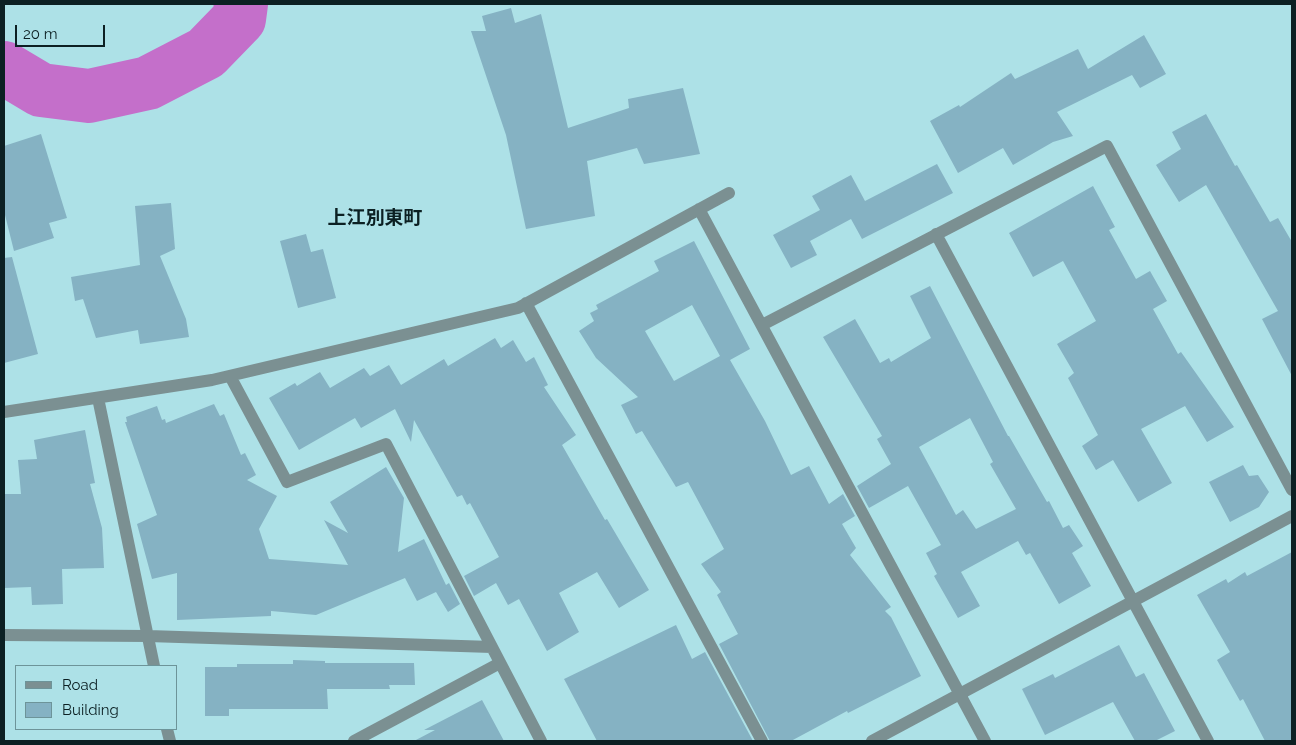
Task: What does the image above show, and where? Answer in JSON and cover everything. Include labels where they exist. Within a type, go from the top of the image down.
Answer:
[{"type":"street","points":[[762,325],[1107,146],[1292,490]]},
{"type":"street","points":[[4,412],[230,376],[518,308],[729,193]]},
{"type":"street","points":[[700,209],[985,741]]},
{"type":"street","points":[[936,234],[1208,741]]},
{"type":"street","points":[[526,303],[762,741]]},
{"type":"street","points":[[230,376],[287,482],[386,444],[541,741]]},
{"type":"street","points":[[98,398],[154,665]]},
{"type":"street","points":[[872,741],[1292,516]]},
{"type":"street","points":[[4,635],[148,636],[492,647]]},
{"type":"street","points":[[354,741],[500,662]]},
{"type":"building","points":[[511,8],[515,23],[541,14],[568,128],[629,108],[628,99],[683,88],[700,154],[644,164],[637,148],[587,161],[595,216],[526,229],[506,135],[471,31],[486,31],[482,16]]},
{"type":"building","points":[[1144,35],[1166,74],[1140,88],[1132,75],[1057,112],[1073,136],[1053,142],[1013,165],[1003,148],[958,173],[930,121],[959,105],[960,107],[1011,73],[1015,79],[1078,49],[1088,69]]},
{"type":"building","points":[[1206,114],[1235,166],[1237,165],[1270,222],[1278,218],[1292,242],[1292,376],[1262,319],[1278,311],[1206,185],[1179,202],[1156,165],[1181,149],[1172,132]]},
{"type":"building","points":[[41,134],[67,218],[49,223],[54,238],[14,251],[4,211],[4,146]]},
{"type":"building","points":[[937,164],[953,193],[862,239],[851,219],[810,241],[817,255],[791,268],[773,235],[820,210],[812,196],[851,175],[865,201]]},
{"type":"building","points":[[1093,186],[1115,227],[1109,230],[1136,279],[1150,271],[1167,301],[1153,309],[1178,354],[1181,352],[1234,427],[1207,442],[1185,406],[1141,429],[1172,483],[1138,502],[1113,460],[1096,470],[1082,446],[1098,435],[1068,378],[1074,373],[1057,344],[1096,321],[1063,261],[1033,277],[1009,233]]},
{"type":"building","points":[[171,203],[175,249],[160,256],[186,319],[189,337],[140,344],[138,330],[96,338],[83,299],[75,301],[71,277],[140,265],[135,206]]},
{"type":"building","points":[[306,234],[311,252],[323,249],[336,298],[298,308],[280,241]]},
{"type":"building","points":[[694,241],[750,349],[730,360],[765,421],[791,475],[809,466],[829,504],[843,494],[855,516],[842,524],[856,548],[850,555],[891,607],[885,611],[891,617],[921,676],[848,713],[847,711],[791,741],[770,741],[719,644],[738,634],[717,595],[721,592],[701,564],[724,549],[688,482],[676,487],[642,431],[636,434],[621,405],[638,397],[596,358],[579,331],[594,321],[590,313],[598,309],[596,305],[659,271],[654,261]],"holes":[[[692,305],[720,356],[674,381],[645,331]]]},
{"type":"building","points":[[12,257],[38,354],[4,363],[4,258]]},
{"type":"building","points":[[930,286],[1008,436],[1047,502],[1049,501],[1063,528],[1069,525],[1083,546],[1072,553],[1091,586],[1059,604],[1030,553],[1026,555],[1018,541],[961,572],[980,606],[958,618],[934,576],[937,574],[926,553],[941,545],[908,486],[869,508],[857,486],[891,464],[877,439],[882,436],[823,337],[855,319],[880,363],[889,358],[891,362],[931,338],[910,296]],"holes":[[[970,418],[993,462],[990,464],[1016,509],[976,529],[963,510],[956,515],[919,447]]]},
{"type":"building","points":[[495,338],[501,348],[513,340],[526,362],[534,357],[548,385],[544,387],[576,435],[562,445],[605,520],[607,519],[649,590],[619,608],[597,572],[559,593],[579,632],[547,651],[519,599],[508,605],[496,583],[474,596],[464,576],[499,557],[470,503],[467,505],[462,495],[457,497],[414,420],[411,442],[395,409],[361,428],[355,418],[299,450],[269,398],[295,383],[297,386],[320,372],[330,388],[364,368],[370,376],[389,365],[401,385],[444,359],[448,366]]},
{"type":"building","points":[[214,404],[220,416],[224,414],[241,455],[245,453],[256,475],[247,480],[277,496],[259,529],[269,559],[348,565],[324,520],[348,533],[330,502],[386,467],[404,498],[398,552],[424,539],[446,585],[449,583],[460,604],[448,612],[436,592],[417,601],[405,578],[316,615],[271,611],[271,616],[177,620],[177,573],[152,579],[137,524],[157,515],[125,422],[127,422],[126,417],[157,406],[162,420],[165,419],[166,423]]},
{"type":"building","points":[[85,430],[95,483],[90,484],[102,528],[104,568],[62,569],[63,604],[32,605],[31,587],[4,588],[4,494],[21,494],[18,460],[37,459],[34,440]]},
{"type":"building","points":[[1243,465],[1249,476],[1258,475],[1269,492],[1259,507],[1230,522],[1209,482]]},
{"type":"building","points":[[1292,552],[1292,741],[1265,741],[1243,699],[1240,701],[1217,660],[1230,652],[1197,595],[1226,579],[1228,583],[1245,572],[1247,576]]},
{"type":"building","points":[[676,625],[692,659],[705,652],[753,741],[597,741],[564,679]]},
{"type":"building","points":[[1119,645],[1136,677],[1144,673],[1175,731],[1155,741],[1135,741],[1113,702],[1045,735],[1022,689],[1053,674],[1055,678]]},
{"type":"building","points":[[293,660],[325,661],[325,663],[414,663],[415,685],[389,685],[390,689],[327,689],[328,709],[229,709],[229,716],[205,716],[205,667],[237,667],[237,664],[293,664]]},
{"type":"building","points":[[482,700],[504,741],[414,741],[435,730],[424,730]]},
{"type":"waterway","points":[[4,68],[41,90],[89,96],[148,83],[206,53],[239,19],[241,4]]},
{"type":"district","name":"上江別東町","points":[[375,218]]}]
